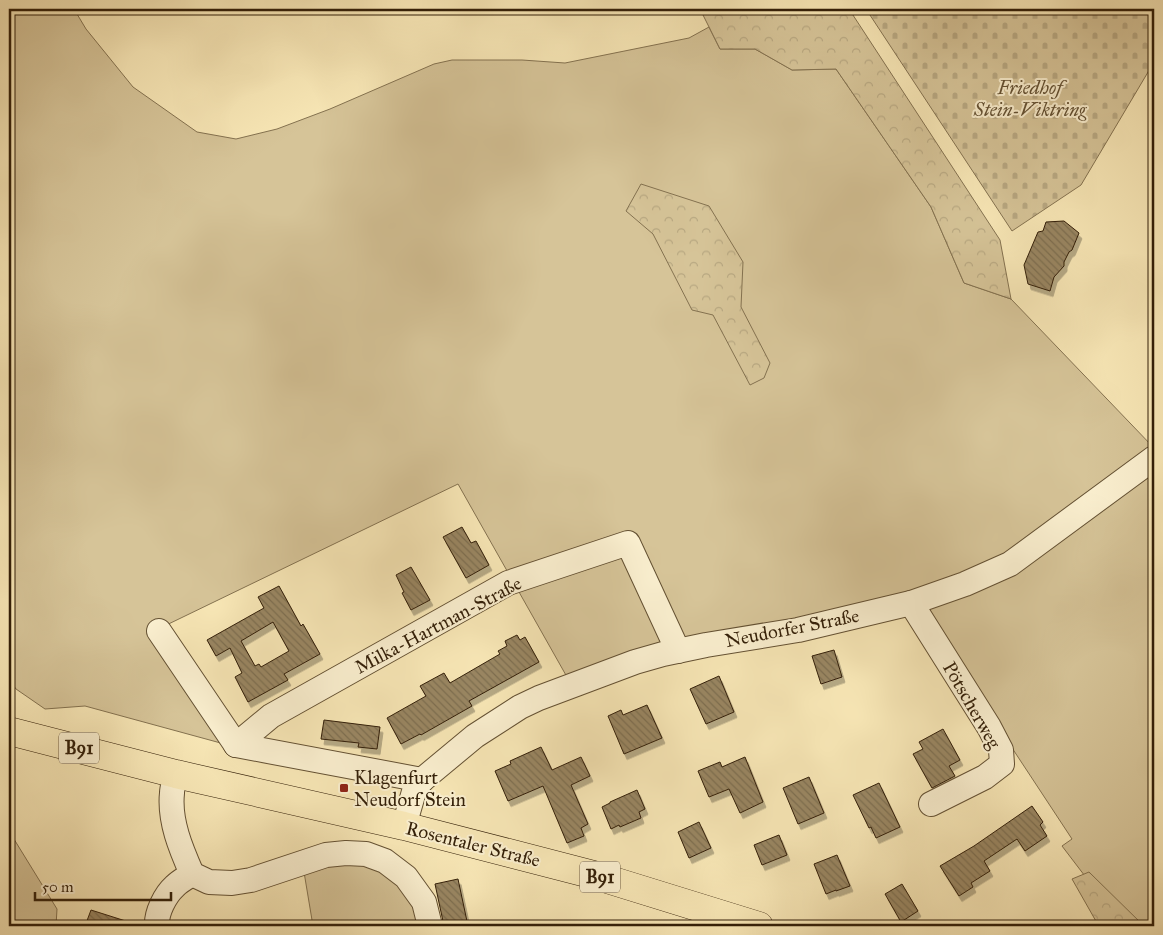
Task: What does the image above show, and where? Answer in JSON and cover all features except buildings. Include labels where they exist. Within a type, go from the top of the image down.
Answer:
[{"type":"main road","name":"Rosentaler Straße","points":[[9,731],[176,774],[404,826],[594,875],[759,926]]},
{"type":"street","name":"Neudorfer Straße","points":[[404,826],[415,788],[422,780],[475,736],[520,707],[634,662],[678,650],[798,630],[911,603],[965,584],[1010,564],[1154,458]]},
{"type":"street","name":"Milka-Hartman-Straße","points":[[236,745],[271,716],[508,583],[628,543],[678,650]]},
{"type":"street","name":"Pötscherweg","points":[[911,603],[989,727],[1001,750],[1002,764],[985,777],[931,804]]},
{"type":"street","points":[[159,630],[236,745],[422,780]]},
{"type":"street","points":[[176,774],[172,793],[173,818],[179,844],[192,874],[209,882],[232,884],[252,880],[326,855],[366,854],[385,861],[406,877],[424,902],[430,926]]},
{"type":"street","points":[[157,926],[160,907],[174,887],[192,874]]},
{"type":"green space","points":[[9,9],[74,9],[86,29],[133,87],[197,132],[236,139],[277,129],[330,109],[434,64],[452,60],[522,60],[565,63],[689,38],[709,27],[720,49],[755,49],[792,70],[836,69],[931,207],[964,283],[1011,299],[1154,448],[1006,559],[867,607],[567,677],[458,484],[154,631],[228,745],[85,706],[45,709],[16,689],[9,679]]},
{"type":"green space","points":[[700,9],[849,9],[1000,240],[1011,299],[964,283],[931,207],[836,69],[792,70],[755,49],[720,49]]},
{"type":"green space","name":"Friedhof Stein-Viktring","points":[[866,9],[1147,9],[1154,20],[1154,62],[1081,185],[1012,231]]},
{"type":"green space","points":[[641,184],[709,206],[743,262],[741,307],[770,363],[764,378],[750,385],[713,315],[692,310],[653,234],[626,211]]},
{"type":"green space","points":[[1154,470],[1154,926],[1123,926],[1062,846],[1072,839],[935,631],[929,606],[1005,575],[1045,553]]},
{"type":"green space","points":[[9,831],[57,909],[56,926],[9,926]]},
{"type":"green space","points":[[340,860],[371,863],[400,881],[416,903],[422,926],[313,926],[304,872]]},
{"type":"green space","points":[[1089,872],[1144,926],[1100,926],[1072,879]]},
{"type":"place","name":"Klagenfurt Neudorf Stein","points":[[344,788]]}]
